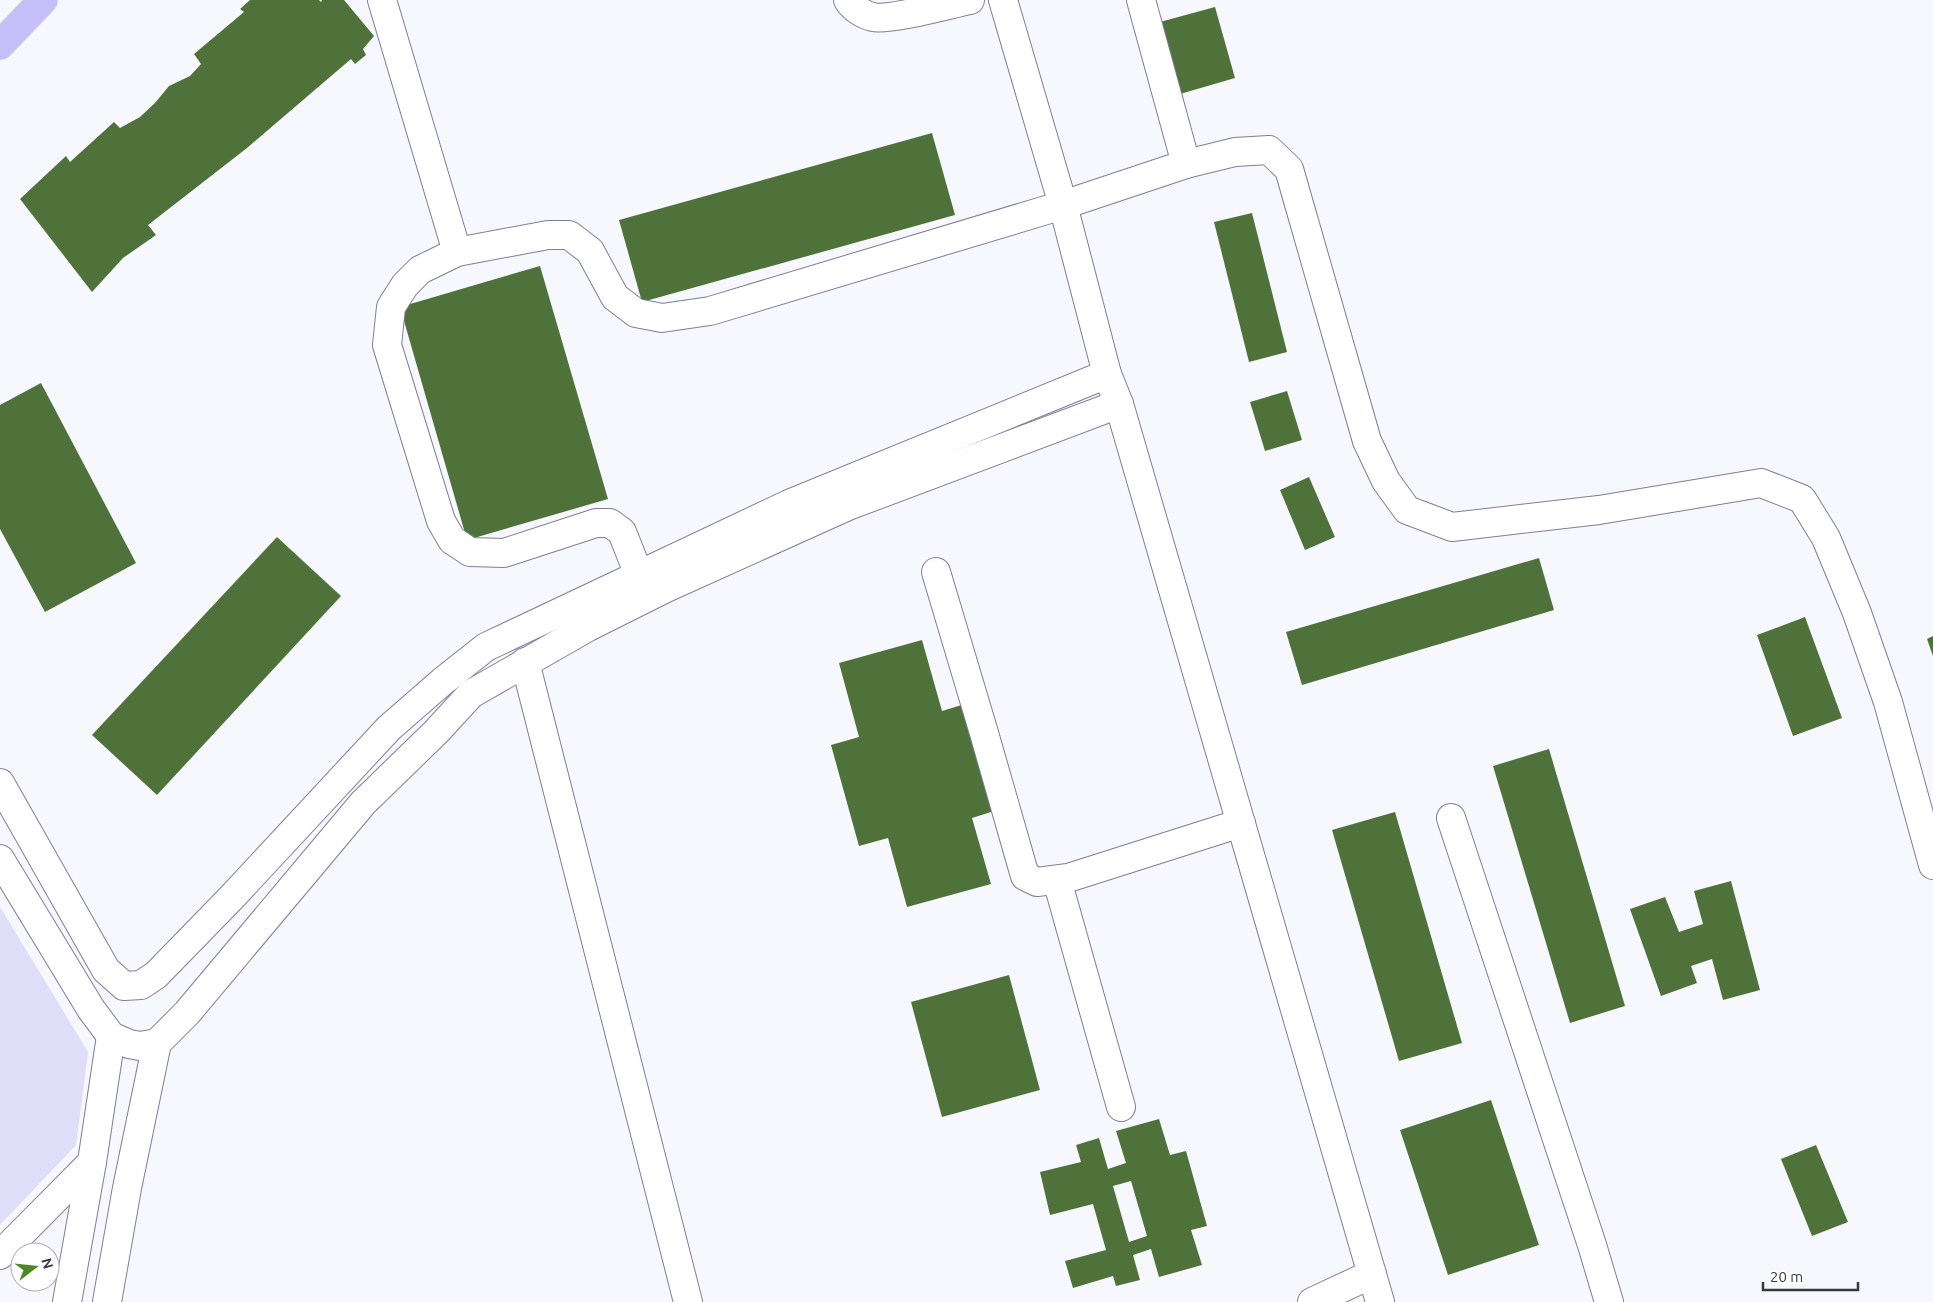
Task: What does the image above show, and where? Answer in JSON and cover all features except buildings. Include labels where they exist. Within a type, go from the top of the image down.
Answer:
[{"type":"main road","points":[[0,45],[44,0]]},
{"type":"street","points":[[382,0],[457,252]]},
{"type":"street","points":[[848,0],[852,7],[874,17],[898,15],[970,0]]},
{"type":"street","points":[[1003,0],[1063,205],[1107,374],[1119,404],[1380,1302]]},
{"type":"street","points":[[1141,0],[1186,164]]},
{"type":"street","points":[[639,575],[622,532],[610,523],[596,523],[504,553],[470,552],[452,540],[441,521],[388,345],[392,307],[405,285],[420,270],[457,252],[548,235],[569,235],[590,251],[615,297],[636,313],[662,318],[710,311],[1063,205],[1112,187],[1186,164],[1236,152],[1269,150],[1289,169],[1367,441],[1386,480],[1407,510],[1452,527],[1599,510],[1761,483],[1802,499],[1826,538],[1857,613],[1888,702],[1933,865]]},
{"type":"street","points":[[0,783],[106,970],[124,986],[140,986],[156,975],[232,897],[389,728],[486,647],[789,504],[1107,374]]},
{"type":"street","points":[[107,1302],[127,1188],[158,1043],[187,1013],[363,803],[436,732],[470,694],[588,627],[666,588],[848,506],[1119,404]]},
{"type":"street","points":[[936,572],[1024,876],[1037,882],[1058,880],[1242,823]]},
{"type":"street","points":[[525,662],[688,1302]]},
{"type":"street","points":[[1451,818],[1592,1245],[1609,1302]]},
{"type":"street","points":[[0,859],[91,1010],[111,1036],[129,1044],[140,1046],[158,1043]]},
{"type":"street","points":[[1058,880],[1121,1107]]},
{"type":"street","points":[[67,1302],[92,1162],[111,1036]]},
{"type":"street","points":[[0,1255],[92,1162]]},
{"type":"street","points":[[1312,1302],[1372,1274]]},
{"type":"shaded area","points":[[0,907],[88,1052],[76,1145],[0,1225]]}]
